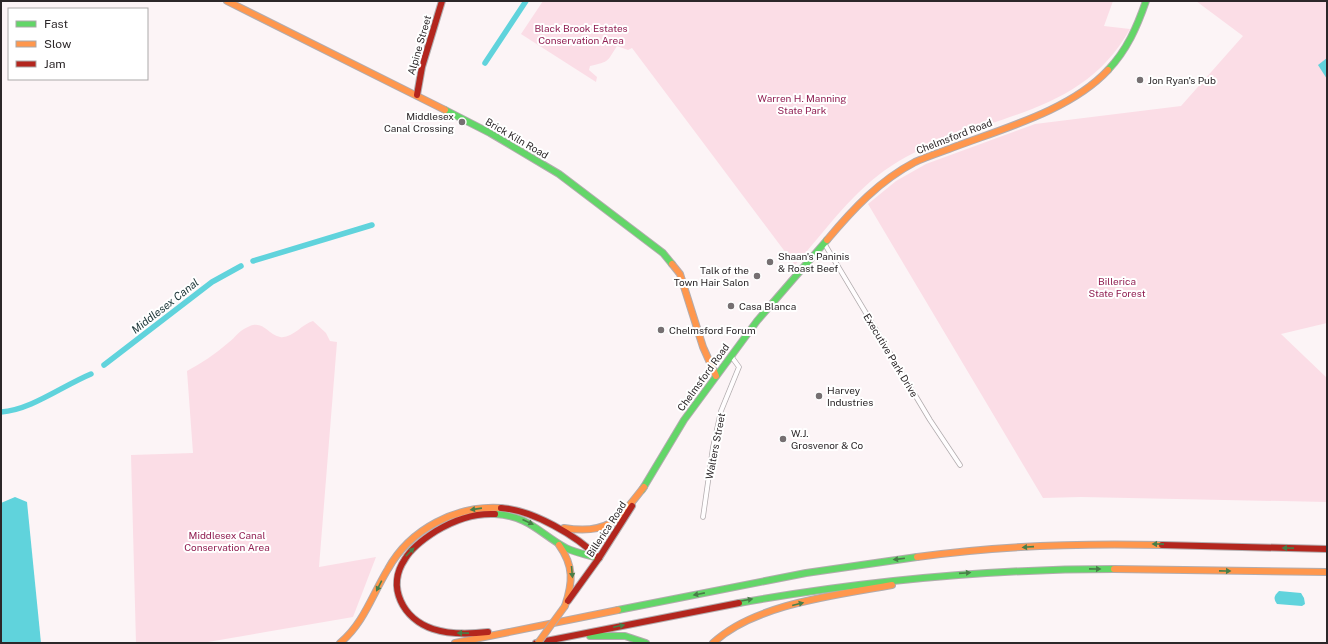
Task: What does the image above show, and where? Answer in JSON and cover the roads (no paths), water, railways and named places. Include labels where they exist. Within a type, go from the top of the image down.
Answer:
[{"type":"main road","name":"Brick Kiln Road","points":[[227,1],[417,95],[490,133],[559,174],[663,254],[680,274],[703,347],[716,376]]},
{"type":"main road","name":"Alpine Street","points":[[417,95],[422,67],[442,1]]},
{"type":"main road","name":"Chelmsford Road","points":[[684,420],[757,321],[858,204],[881,184],[900,171],[934,154],[1058,107],[1080,96],[1112,68],[1124,52],[1135,34],[1146,1]]},
{"type":"main road","name":"Billerica Road","points":[[537,643],[599,558],[684,420]]},
{"type":"main road","points":[[553,526],[582,532],[602,529],[618,519],[644,487]]},
{"type":"main road","points":[[340,643],[361,620],[396,556],[420,534],[440,521],[467,510],[493,508],[517,511],[553,526],[578,539],[590,548],[599,558]]},
{"type":"main road","points":[[516,631],[463,634],[440,632],[425,626],[413,619],[402,607],[396,585],[400,564],[412,549],[435,531],[459,519],[480,514],[498,514],[518,518],[539,528],[556,541],[574,551],[599,558]]},
{"type":"main road","points":[[556,541],[568,557],[572,569],[571,586],[565,606]]},
{"type":"main road","points":[[456,643],[806,573],[938,554],[1074,545],[1160,544],[1327,549]]},
{"type":"main road","points":[[537,643],[775,595],[850,584],[926,577],[1062,569],[1327,572]]},
{"type":"main road","points":[[713,643],[732,627],[756,614],[926,577]]},
{"type":"main road","points":[[554,639],[613,635],[625,636],[646,643]]},
{"type":"street","name":"Executive Park Drive","points":[[824,243],[931,421],[960,465]]},
{"type":"street","name":"Walters Street","points":[[702,517],[713,447],[721,410],[739,367],[731,356]]},
{"type":"water","points":[[1327,58],[1327,79],[1318,65]]},
{"type":"water","points":[[15,497],[27,502],[41,643],[1,643],[1,503]]},
{"type":"water","points":[[1279,591],[1301,593],[1305,604],[1302,606],[1277,604],[1275,597]]},
{"type":"waterway","name":"Middlesex Canal","points":[[485,63],[526,1]]},
{"type":"waterway","name":"Middlesex Canal","points":[[253,261],[372,225]]},
{"type":"waterway","name":"Middlesex Canal","points":[[104,365],[212,282],[241,266]]},
{"type":"waterway","name":"Middlesex Canal","points":[[1,412],[24,407],[91,374]]},
{"type":"place","name":"Jon Ryan's Pub","points":[[1140,80]]},
{"type":"place","name":"Middlesex Canal Crossing","points":[[462,122]]},
{"type":"place","name":"Shaan's Paninis & Roast Beef","points":[[770,262]]},
{"type":"place","name":"Talk of the Town Hair Salon","points":[[757,276]]},
{"type":"place","name":"Casa Blanca","points":[[731,306]]},
{"type":"place","name":"Chelmsford Forum","points":[[661,330]]},
{"type":"place","name":"Harvey Industries","points":[[819,396]]},
{"type":"place","name":"W.J. Grosvenor & Co","points":[[783,439]]},
{"type":"park label","name":"Black Brook Estates Conservation Area","points":[[581,34]]},
{"type":"park label","name":"Warren H. Manning State Park","points":[[802,104]]},
{"type":"park label","name":"Billerica State Forest","points":[[1117,286]]},
{"type":"park label","name":"Middlesex Canal Conservation Area","points":[[227,540]]}]
